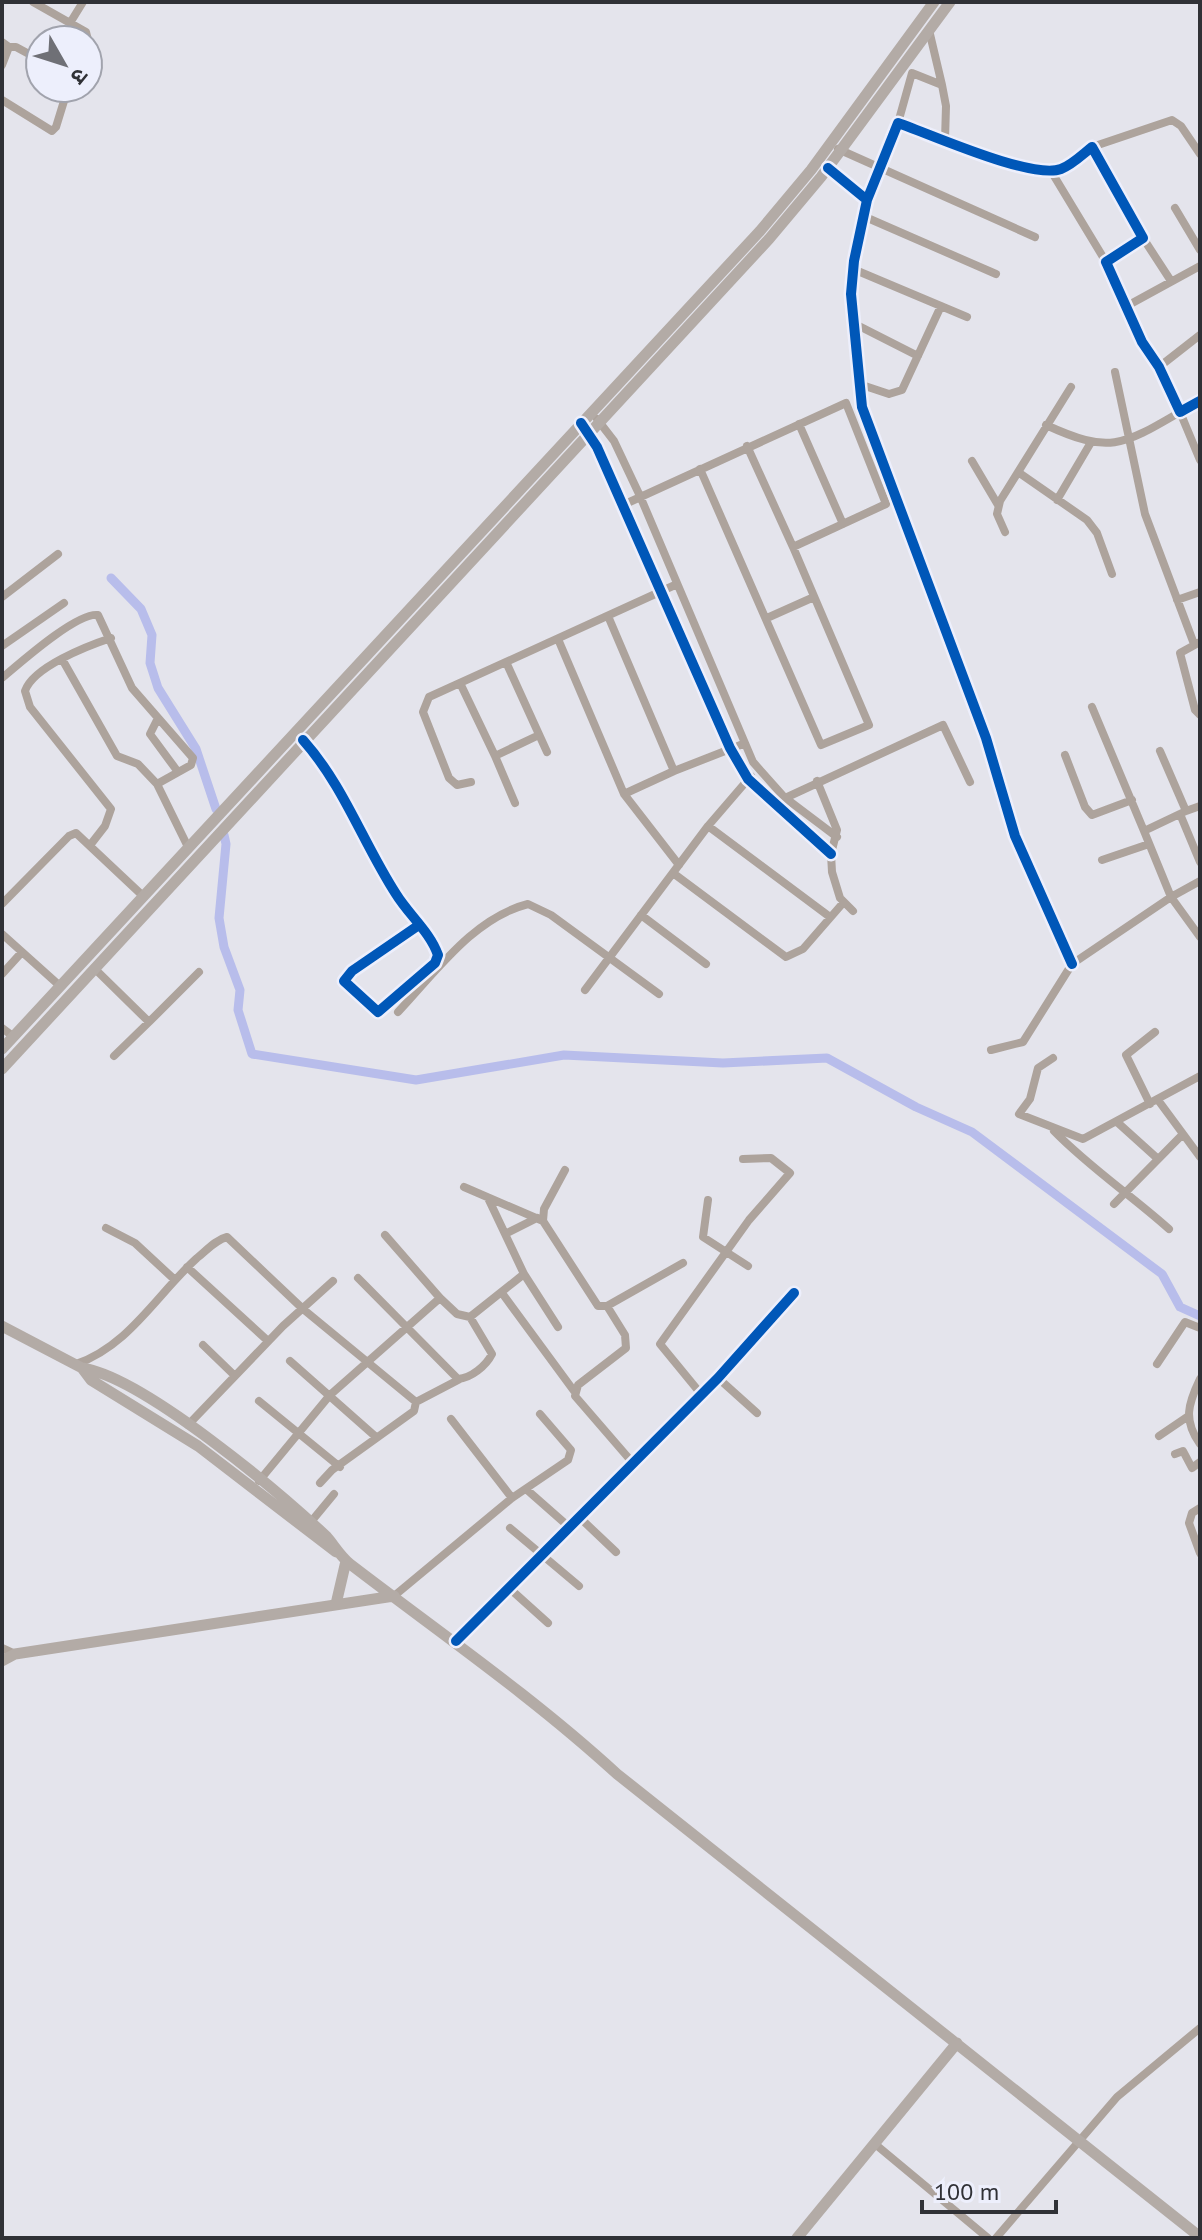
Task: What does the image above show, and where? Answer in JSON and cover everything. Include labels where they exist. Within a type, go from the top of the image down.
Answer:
[{"type":"main road","points":[[595,417],[760,231],[830,144],[934,2]]},
{"type":"main road","points":[[2,1049],[188,847],[585,427],[769,239],[841,151],[950,2]]},
{"type":"main road","points":[[2,1069],[585,427]]},
{"type":"main road","points":[[2,1326],[79,1366],[97,1371],[132,1389],[188,1425],[310,1523],[343,1558]]},
{"type":"main road","points":[[79,1366],[91,1380],[198,1446],[311,1536],[456,1641],[575,1735],[617,1774],[1200,2237]]},
{"type":"main road","points":[[336,1604],[343,1558]]},
{"type":"main road","points":[[2,1661],[15,1654],[394,1596]]},
{"type":"main road","points":[[797,2238],[957,2043]]},
{"type":"street","points":[[33,2],[70,23],[83,2]]},
{"type":"street","points":[[929,30],[946,106],[945,140]]},
{"type":"street","points":[[2,65],[6,44]]},
{"type":"street","points":[[942,85],[912,73],[898,123],[863,216],[853,269],[853,323],[862,407],[986,738],[1015,836],[1072,964]]},
{"type":"street","points":[[2,100],[52,131],[63,104]]},
{"type":"street","points":[[898,123],[1009,164],[1051,171],[1062,169],[1092,147],[1172,120],[1181,126],[1200,154]]},
{"type":"street","points":[[830,144],[879,169],[1035,237]]},
{"type":"street","points":[[1092,147],[1171,281]]},
{"type":"street","points":[[828,168],[867,200]]},
{"type":"street","points":[[1051,171],[1106,262],[1125,307],[1159,367],[1200,460]]},
{"type":"street","points":[[1175,208],[1200,250]]},
{"type":"street","points":[[863,216],[996,274]]},
{"type":"street","points":[[1106,262],[1143,238]]},
{"type":"street","points":[[1125,307],[1200,266]]},
{"type":"street","points":[[853,269],[967,317]]},
{"type":"street","points":[[859,384],[896,394],[941,306]]},
{"type":"street","points":[[853,323],[918,356]]},
{"type":"street","points":[[1159,367],[1200,335]]},
{"type":"street","points":[[1115,372],[1132,438],[1145,514],[1177,600],[1197,643],[1180,653],[1195,710],[1200,715]]},
{"type":"street","points":[[998,505],[1071,387]]},
{"type":"street","points":[[1046,425],[1090,444],[1132,438],[1200,401]]},
{"type":"street","points":[[623,505],[846,403],[886,504],[793,547]]},
{"type":"street","points":[[595,417],[614,441],[640,496],[743,744],[758,771],[784,797],[837,837]]},
{"type":"street","points":[[799,424],[843,524]]},
{"type":"street","points":[[585,427],[623,505],[730,748],[748,779],[831,854]]},
{"type":"street","points":[[1057,500],[1090,444]]},
{"type":"street","points":[[700,469],[821,745],[869,725],[747,446]]},
{"type":"street","points":[[972,461],[998,505],[998,520],[1005,532]]},
{"type":"street","points":[[1018,472],[1081,514],[1097,533],[1112,574]]},
{"type":"street","points":[[2,597],[58,554]]},
{"type":"street","points":[[471,782],[455,785],[449,778],[423,712],[429,697],[675,585]]},
{"type":"street","points":[[1177,600],[1200,592]]},
{"type":"street","points":[[767,618],[814,597]]},
{"type":"street","points":[[2,646],[64,603]]},
{"type":"street","points":[[2,676],[42,645],[94,613],[102,618],[132,688],[193,758],[191,765],[157,784]]},
{"type":"street","points":[[608,616],[674,771]]},
{"type":"street","points":[[91,844],[105,826],[111,809],[25,697],[30,681],[62,659],[111,638]]},
{"type":"street","points":[[558,639],[624,794],[676,869],[786,957],[803,949],[843,903]]},
{"type":"street","points":[[62,659],[117,756],[138,764],[157,784],[188,847]]},
{"type":"street","points":[[506,662],[547,752]]},
{"type":"street","points":[[460,683],[515,803]]},
{"type":"street","points":[[1092,707],[1171,897],[1200,937]]},
{"type":"street","points":[[158,718],[150,734],[178,772]]},
{"type":"street","points":[[775,805],[784,797],[817,781],[943,725],[970,782]]},
{"type":"street","points":[[495,756],[539,735]]},
{"type":"street","points":[[303,740],[332,775],[397,896],[419,925],[435,947],[438,955],[435,963],[378,1012],[344,981],[352,971],[419,925]]},
{"type":"street","points":[[624,794],[743,744]]},
{"type":"street","points":[[1160,751],[1200,862]]},
{"type":"street","points":[[1065,755],[1085,807],[1092,815],[1132,800]]},
{"type":"street","points":[[585,990],[708,826],[758,771]]},
{"type":"street","points":[[817,781],[835,821],[837,837],[831,854],[832,872],[843,903],[853,911]]},
{"type":"street","points":[[1144,831],[1200,806]]},
{"type":"street","points":[[708,826],[830,917]]},
{"type":"street","points":[[2,904],[69,836],[76,833],[143,896]]},
{"type":"street","points":[[1102,860],[1149,844]]},
{"type":"street","points":[[991,1050],[1012,1046],[1029,1036],[1072,964],[1200,881]]},
{"type":"street","points":[[398,1012],[461,945],[516,907],[535,905],[659,994]]},
{"type":"street","points":[[641,915],[706,964]]},
{"type":"street","points":[[2,934],[60,986]]},
{"type":"street","points":[[2,974],[22,952]]},
{"type":"street","points":[[94,968],[149,1022]]},
{"type":"street","points":[[114,1056],[199,972]]},
{"type":"street","points":[[2,1028],[14,1037]]},
{"type":"street","points":[[1155,1032],[1126,1055],[1154,1102],[1200,1157]]},
{"type":"street","points":[[1053,1058],[1038,1068],[1030,1099],[1019,1114],[1053,1130],[1083,1139],[1200,1076]]},
{"type":"street","points":[[1117,1122],[1158,1159]]},
{"type":"street","points":[[1053,1130],[1076,1153],[1127,1191],[1169,1229]]},
{"type":"street","points":[[1114,1204],[1182,1135]]},
{"type":"street","points":[[701,1394],[660,1344],[725,1253],[790,1173],[771,1158],[743,1159]]},
{"type":"street","points":[[505,1234],[540,1220],[565,1170]]},
{"type":"street","points":[[464,1187],[540,1220],[598,1306],[607,1306],[683,1263]]},
{"type":"street","points":[[488,1197],[524,1274],[558,1327]]},
{"type":"street","points":[[708,1200],[703,1237],[748,1266]]},
{"type":"street","points":[[106,1228],[135,1243],[175,1280]]},
{"type":"street","points":[[385,1235],[440,1298],[464,1318],[470,1317],[524,1274]]},
{"type":"street","points":[[79,1366],[119,1341],[187,1267],[217,1241],[227,1237],[303,1309],[416,1402]]},
{"type":"street","points":[[187,1267],[268,1341]]},
{"type":"street","points":[[358,1278],[460,1379]]},
{"type":"street","points":[[188,1425],[268,1341],[333,1281]]},
{"type":"street","points":[[502,1293],[595,1422],[632,1462]]},
{"type":"street","points":[[456,1641],[718,1378],[794,1293]]},
{"type":"street","points":[[259,1481],[330,1395],[440,1298]]},
{"type":"street","points":[[574,1391],[626,1348],[625,1335],[607,1306]]},
{"type":"street","points":[[320,1483],[376,1437],[414,1411],[416,1402],[487,1362],[492,1354],[470,1317]]},
{"type":"street","points":[[1157,1364],[1185,1322],[1200,1328]]},
{"type":"street","points":[[203,1345],[234,1375]]},
{"type":"street","points":[[290,1361],[376,1437]]},
{"type":"street","points":[[718,1378],[757,1413]]},
{"type":"street","points":[[1159,1436],[1187,1417],[1199,1384]]},
{"type":"street","points":[[259,1401],[340,1467]]},
{"type":"street","points":[[394,1596],[512,1498],[568,1460],[572,1454],[540,1414]]},
{"type":"street","points":[[1187,1417],[1200,1444]]},
{"type":"street","points":[[451,1419],[512,1498]]},
{"type":"street","points":[[1175,1454],[1183,1451],[1192,1468],[1200,1462]]},
{"type":"street","points":[[526,1489],[568,1526]]},
{"type":"street","points":[[310,1523],[334,1494]]},
{"type":"street","points":[[1200,1508],[1192,1513],[1189,1523],[1200,1553]]},
{"type":"street","points":[[578,1516],[616,1552]]},
{"type":"street","points":[[510,1528],[579,1586]]},
{"type":"street","points":[[508,1587],[548,1623]]},
{"type":"street","points":[[2,1648],[15,1654]]},
{"type":"street","points":[[996,2238],[1117,2097],[1200,2028]]},
{"type":"street","points":[[875,2144],[988,2238]]},
{"type":"waterway","points":[[111,578],[141,609],[152,635],[150,663],[158,688],[196,749],[216,809]]},
{"type":"waterway","points":[[224,835],[226,844],[219,918],[224,947],[240,990],[238,1010],[252,1054],[416,1080],[564,1055],[723,1063],[827,1058],[916,1107],[972,1132],[1162,1274],[1180,1307],[1200,1316]]},
{"type":"cycle path","points":[[867,200],[898,123],[1005,162],[1047,171],[1065,167],[1092,147],[1143,238],[1106,262],[1142,342],[1159,367],[1180,412],[1200,401]]},
{"type":"cycle path","points":[[828,168],[867,200],[854,261],[851,294],[862,407],[986,738],[1015,836],[1072,964]]},
{"type":"cycle path","points":[[581,423],[597,447],[730,748],[748,779],[831,854]]},
{"type":"cycle path","points":[[303,740],[342,795],[384,875],[430,939],[438,955],[435,963],[378,1012],[344,981],[352,971],[419,925]]},
{"type":"cycle path","points":[[456,1641],[718,1378],[794,1293]]}]
